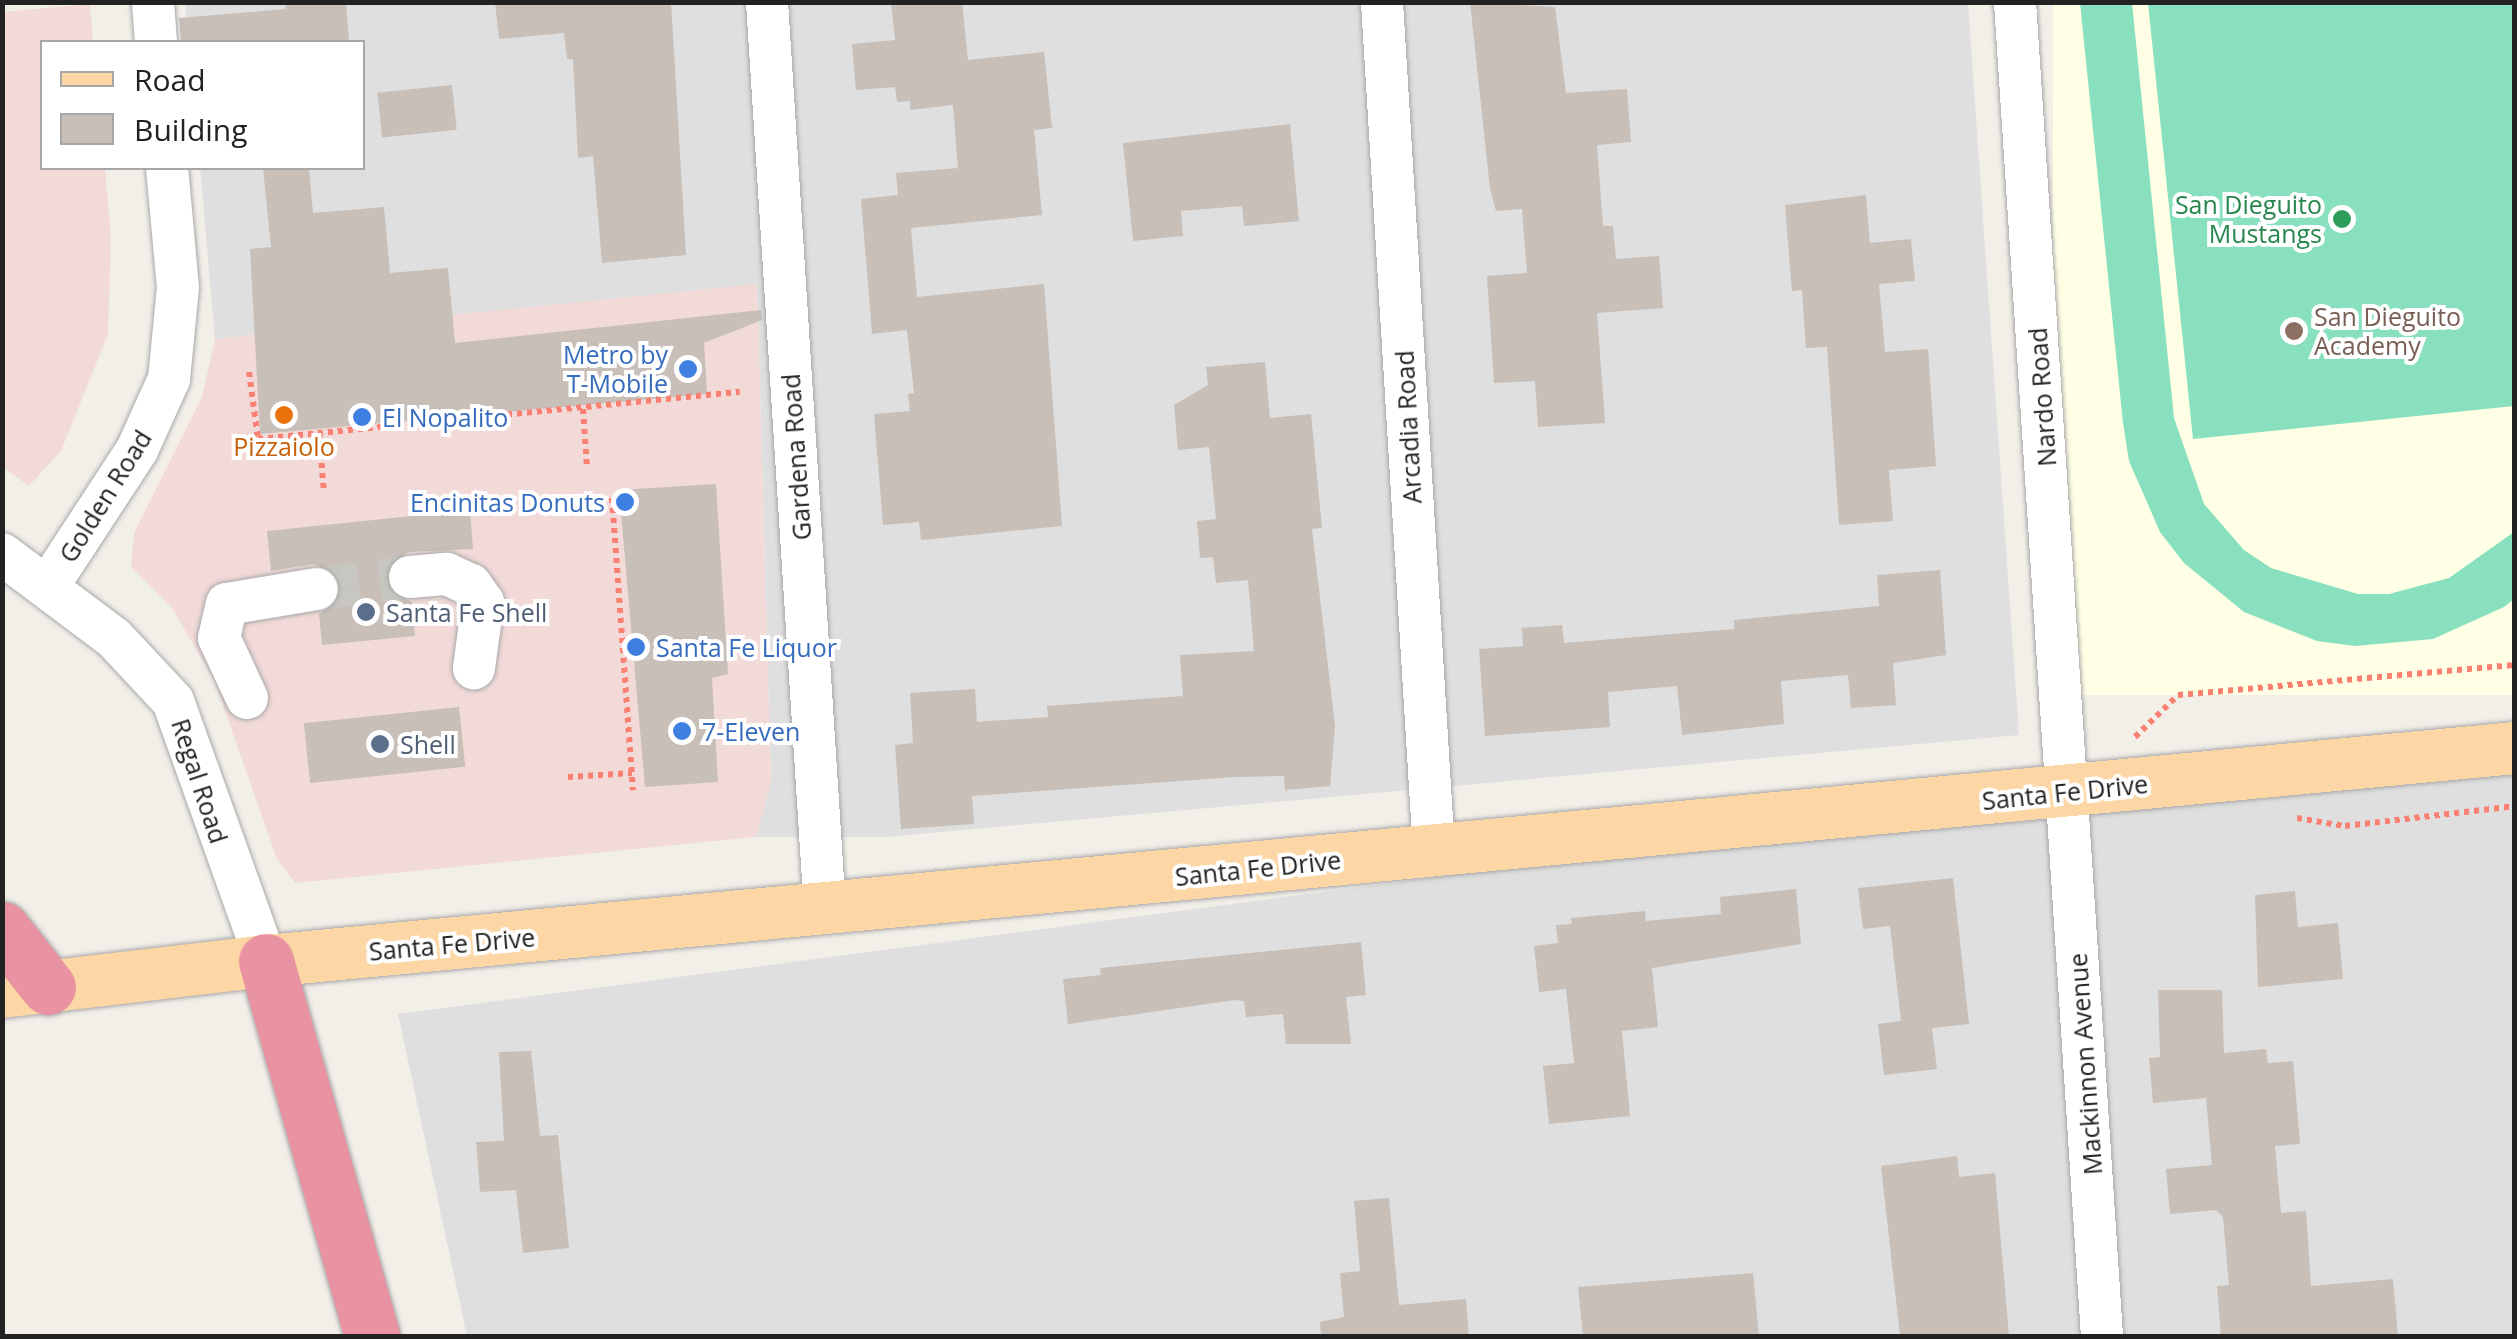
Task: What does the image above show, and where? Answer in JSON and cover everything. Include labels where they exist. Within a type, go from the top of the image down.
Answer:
[{"type":"highway","points":[[2,928],[25,990]]},
{"type":"highway","points":[[266,961],[372,1336]]},
{"type":"main road","name":"Santa Fe Drive","points":[[25,990],[266,961],[2514,748]]},
{"type":"street","points":[[153,2],[156,40]]},
{"type":"street","name":"Gardena Road","points":[[767,2],[825,911]]},
{"type":"street","name":"Arcadia Road","points":[[1382,2],[1434,850]]},
{"type":"street","name":"Nardo Road","points":[[2015,2],[2091,790]]},
{"type":"street","name":"Golden Road","points":[[48,586],[137,450],[169,379],[178,288],[167,170]]},
{"type":"street","name":"Regal Road","points":[[2,554],[114,638],[173,701],[266,961]]},
{"type":"street","points":[[410,577],[447,574],[471,585],[483,602],[474,668]]},
{"type":"street","points":[[247,698],[219,638],[227,604],[316,588]]},
{"type":"street","name":"Mackinnon Avenue","points":[[2091,790],[2102,1336]]},
{"type":"path","points":[[249,372],[258,439],[740,392]]},
{"type":"path","points":[[583,410],[588,468]]},
{"type":"path","points":[[319,433],[324,493]]},
{"type":"path","points":[[612,498],[633,790]]},
{"type":"path","points":[[2091,790],[2138,728],[2178,695],[2514,664]]},
{"type":"path","points":[[568,776],[632,773]]},
{"type":"path","points":[[2288,817],[2344,826],[2514,806]]},
{"type":"shaded area","points":[[185,3],[1968,3],[2019,735],[886,837],[756,837],[771,782],[757,285],[215,339],[200,170],[365,170],[365,40],[188,40]]},
{"type":"shaded area","name":"San Dieguito Academy","points":[[2053,3],[2514,3],[2514,695],[2053,695]]},
{"type":"shaded area","points":[[90,4],[93,40],[40,40],[40,170],[105,170],[111,238],[108,334],[61,451],[29,486],[3,467],[3,12]]},
{"type":"shaded area","points":[[757,284],[771,783],[756,837],[295,883],[277,859],[214,680],[172,608],[131,567],[134,533],[202,397],[215,339]]},
{"type":"shaded area","points":[[2514,763],[2514,1336],[467,1336],[398,1014],[2113,788]]},
{"type":"green space","points":[[2080,3],[2132,3],[2174,418],[2204,504],[2244,550],[2271,568],[2358,594],[2389,594],[2449,578],[2514,532],[2514,599],[2504,607],[2433,639],[2355,646],[2317,641],[2244,612],[2184,563],[2160,532],[2129,461],[2123,423]]},
{"type":"green space","name":"San Dieguito Mustangs","points":[[2148,3],[2512,3],[2514,406],[2193,439]]},
{"type":"building","points":[[285,2],[346,2],[349,40],[181,40],[179,18],[286,9]]},
{"type":"building","points":[[495,2],[671,2],[686,255],[602,263],[593,156],[578,158],[573,59],[567,59],[564,33],[499,39]]},
{"type":"building","points":[[891,2],[962,2],[968,60],[1044,52],[1052,128],[1034,130],[1042,215],[911,228],[917,297],[1044,284],[1062,526],[921,540],[919,522],[883,525],[874,414],[910,411],[908,394],[914,393],[907,330],[872,334],[861,199],[898,195],[896,173],[958,168],[953,105],[910,110],[910,101],[897,102],[895,87],[856,90],[852,44],[895,40]]},
{"type":"building","points":[[1470,2],[1555,7],[1566,93],[1627,89],[1631,142],[1597,145],[1603,226],[1613,226],[1616,259],[1659,256],[1663,308],[1597,313],[1605,423],[1538,427],[1535,381],[1494,383],[1487,276],[1527,273],[1522,209],[1496,211],[1490,189]]},
{"type":"building","points":[[452,85],[457,130],[382,138],[377,93]]},
{"type":"building","points":[[1290,124],[1299,221],[1244,226],[1242,206],[1181,211],[1183,236],[1133,241],[1123,143]]},
{"type":"building","points":[[263,170],[309,170],[313,213],[384,207],[390,273],[448,268],[455,343],[761,310],[762,320],[704,343],[707,394],[260,434],[250,249],[271,247]]},
{"type":"building","points":[[1866,195],[1870,243],[1911,239],[1915,281],[1879,284],[1885,352],[1928,349],[1936,466],[1889,470],[1893,521],[1839,525],[1827,347],[1806,348],[1802,290],[1792,291],[1785,205]]},
{"type":"building","points":[[1265,362],[1270,418],[1311,414],[1322,528],[1312,529],[1335,726],[1330,786],[1285,790],[1284,776],[1236,777],[972,796],[974,824],[901,829],[895,745],[913,743],[910,693],[975,689],[977,722],[1048,717],[1047,706],[1183,696],[1180,655],[1254,651],[1248,580],[1216,583],[1213,557],[1200,558],[1197,521],[1216,519],[1209,447],[1178,450],[1174,405],[1208,385],[1206,367]]},
{"type":"building","points":[[716,484],[728,674],[712,678],[718,782],[645,787],[619,490]]},
{"type":"building","points":[[470,510],[473,549],[408,552],[387,567],[390,592],[412,602],[415,636],[322,645],[319,614],[340,599],[337,574],[314,564],[271,571],[267,531]]},
{"type":"building","points":[[1940,570],[1946,655],[1893,663],[1896,705],[1851,708],[1848,675],[1781,681],[1784,724],[1682,735],[1677,686],[1608,692],[1610,727],[1485,736],[1479,649],[1523,646],[1522,628],[1562,625],[1564,643],[1734,629],[1734,620],[1879,606],[1877,575]]},
{"type":"building","points":[[459,707],[465,767],[310,783],[304,723]]},
{"type":"building","points":[[1953,878],[1969,1024],[1932,1028],[1937,1069],[1884,1075],[1878,1024],[1901,1021],[1890,926],[1863,929],[1858,888]]},
{"type":"building","points":[[1796,889],[1801,944],[1652,968],[1658,1027],[1622,1031],[1630,1116],[1549,1124],[1543,1066],[1574,1063],[1566,989],[1539,992],[1534,946],[1558,943],[1556,925],[1572,924],[1571,918],[1645,911],[1646,921],[1721,914],[1720,897]]},
{"type":"building","points":[[2295,891],[2298,927],[2338,923],[2343,979],[2258,987],[2255,895]]},
{"type":"building","points":[[1361,942],[1366,995],[1346,997],[1351,1044],[1286,1044],[1283,1014],[1246,1017],[1244,1001],[1235,1000],[1068,1024],[1063,979],[1101,975],[1100,968]]},
{"type":"building","points":[[2158,990],[2222,990],[2224,1053],[2266,1049],[2268,1063],[2293,1061],[2300,1144],[2275,1146],[2281,1213],[2306,1211],[2311,1286],[2393,1279],[2398,1336],[2221,1336],[2217,1286],[2229,1285],[2223,1217],[2216,1210],[2170,1214],[2166,1169],[2212,1165],[2206,1098],[2153,1103],[2149,1058],[2160,1057]]},
{"type":"building","points":[[531,1051],[540,1136],[558,1135],[569,1248],[523,1253],[516,1190],[480,1192],[476,1142],[504,1141],[499,1052]]},
{"type":"building","points":[[1957,1156],[1959,1177],[1995,1173],[2009,1336],[1900,1336],[1881,1166]]},
{"type":"building","points":[[1389,1198],[1399,1305],[1466,1299],[1469,1336],[1321,1336],[1320,1322],[1344,1317],[1340,1273],[1360,1271],[1354,1201]]},
{"type":"building","points":[[1753,1273],[1759,1336],[1583,1336],[1578,1287]]},
{"type":"tunnel","points":[[317,589],[410,577]]},
{"type":"place","name":"San Dieguito Mustangs","points":[[2342,219]]},
{"type":"place","name":"San Dieguito Academy","points":[[2294,331]]},
{"type":"place","name":"Metro by T-Mobile","points":[[688,369]]},
{"type":"place","name":"Pizzaiolo","points":[[284,415]]},
{"type":"place","name":"El Nopalito","points":[[362,417]]},
{"type":"place","name":"Encinitas Donuts","points":[[625,502]]},
{"type":"place","name":"Santa Fe Shell","points":[[366,612]]},
{"type":"place","name":"Santa Fe Liquor","points":[[636,647]]},
{"type":"place","name":"7-Eleven","points":[[682,731]]},
{"type":"place","name":"Shell","points":[[380,744]]}]
